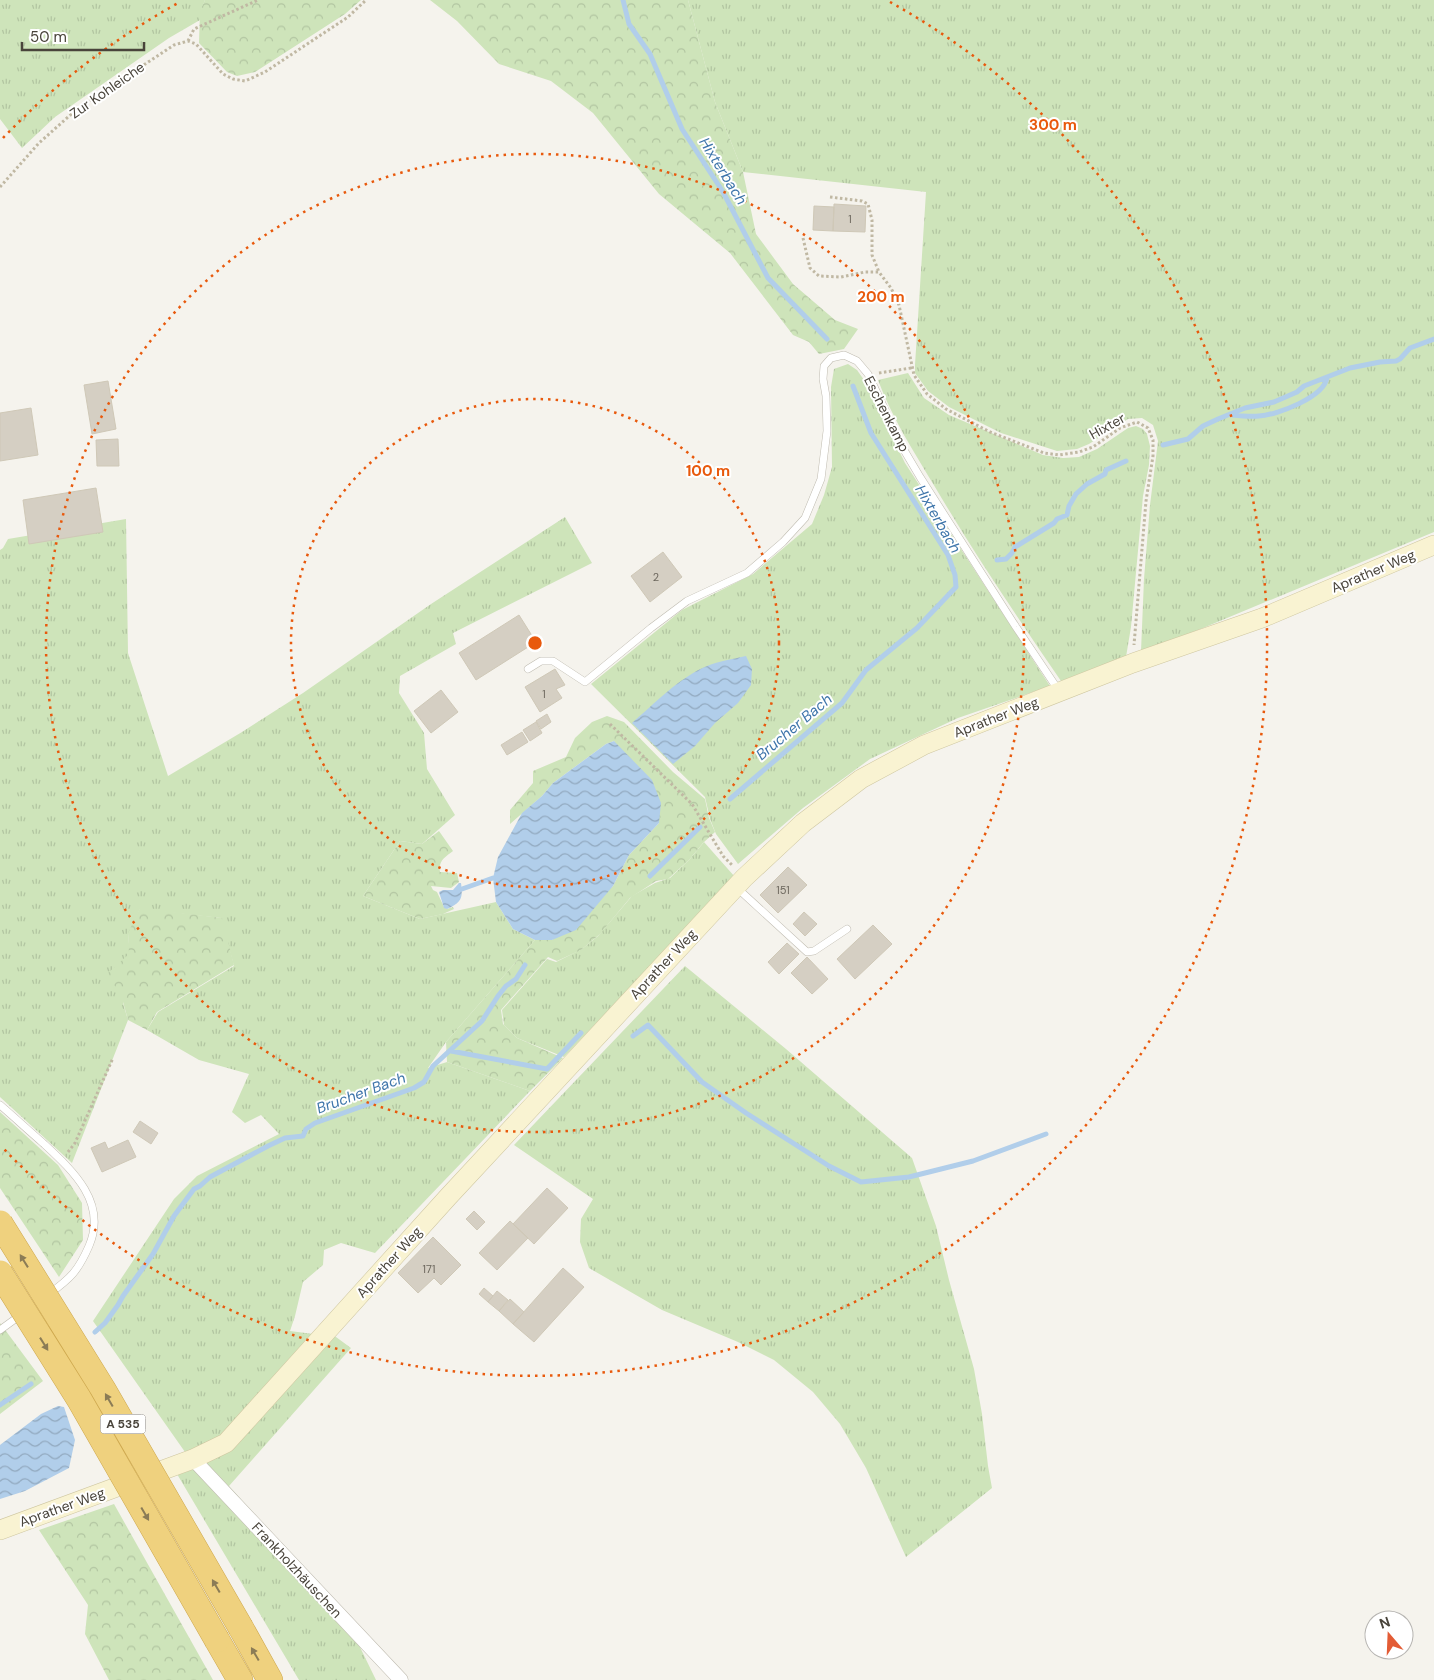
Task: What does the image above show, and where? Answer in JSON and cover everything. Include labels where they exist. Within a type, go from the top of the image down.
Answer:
[{"type":"highway","name":"A 535","points":[[0,1223],[103,1389],[270,1680]]},
{"type":"highway","name":"A 535","points":[[0,1273],[79,1399],[240,1680]]},
{"type":"street","name":"Aprather Weg","points":[[0,1530],[193,1459],[226,1442],[448,1197],[740,882],[803,823],[861,779],[924,745],[1133,663],[1262,618],[1434,546]]},
{"type":"street","name":"Frankholzhäuschen","points":[[193,1459],[401,1680]]},
{"type":"lane","name":"Eschenkamp","points":[[528,669],[541,661],[553,661],[585,682],[687,601],[747,573],[783,542],[805,518],[821,480],[827,431],[826,396],[823,379],[824,366],[831,358],[844,355],[857,361],[868,374],[886,414],[916,470],[1016,627],[1060,692]]},
{"type":"lane","points":[[740,882],[806,952],[814,950],[847,929]]},
{"type":"lane","points":[[0,1105],[74,1172],[88,1193],[94,1213],[95,1228],[93,1237],[83,1260],[70,1279],[39,1302]]},
{"type":"lane","points":[[0,1330],[31,1307]]},
{"type":"path","name":"Zur Kohleiche","points":[[0,187],[39,143],[77,109],[174,45],[188,40],[194,29],[258,0]]},
{"type":"path","points":[[188,40],[196,44],[223,74],[233,79],[245,81],[265,72],[348,16],[366,0]]},
{"type":"path","name":"Hixter","points":[[830,197],[862,201],[868,204],[872,220],[872,255],[899,305],[911,368],[927,394],[946,409],[990,432],[1044,453],[1079,452],[1093,447],[1120,428],[1137,422],[1148,428],[1153,440],[1153,456],[1146,502],[1133,663]]},
{"type":"path","points":[[803,238],[810,268],[819,276],[840,277],[865,272],[880,272]]},
{"type":"path","points":[[868,374],[911,368]]},
{"type":"path","points":[[610,724],[692,804],[740,882]]},
{"type":"path","points":[[62,1160],[75,1143],[113,1058]]},
{"type":"green space","points":[[0,0],[205,0],[200,13],[200,20],[169,38],[55,117],[22,148],[0,119]]},
{"type":"green space","points":[[205,0],[361,0],[345,14],[255,72],[237,76],[227,72],[199,43],[200,11]]},
{"type":"green space","points":[[430,0],[688,0],[715,102],[743,172],[756,234],[793,284],[835,320],[858,329],[844,349],[819,354],[809,342],[793,335],[730,253],[659,194],[593,113],[551,81],[499,64],[457,21]]},
{"type":"green space","points":[[688,0],[1434,0],[1434,532],[1179,638],[1141,651],[1144,579],[1158,441],[1153,425],[1142,418],[1128,419],[1089,444],[1077,449],[1057,451],[1001,433],[949,407],[928,391],[915,373],[926,192],[743,172],[715,102]]},
{"type":"green space","points":[[848,364],[857,370],[864,380],[905,463],[1050,686],[958,718],[870,759],[803,808],[738,864],[716,834],[705,797],[591,684],[682,610],[753,574],[812,524],[824,495],[832,467],[831,387],[834,369]]},
{"type":"green space","points":[[908,373],[924,398],[949,415],[1043,455],[1063,458],[1079,457],[1097,449],[1128,428],[1136,426],[1143,429],[1147,434],[1150,446],[1149,465],[1143,496],[1131,627],[1126,657],[1061,681],[965,536],[911,448],[890,408],[878,380]]},
{"type":"green space","points":[[565,517],[592,563],[453,633],[456,644],[400,676],[399,693],[424,733],[427,769],[455,815],[422,844],[400,841],[363,896],[420,919],[496,902],[513,929],[535,940],[446,1042],[428,1068],[447,1062],[530,1091],[375,1253],[341,1243],[324,1250],[323,1265],[303,1282],[290,1331],[336,1337],[351,1348],[229,1486],[353,1625],[356,1639],[376,1680],[299,1680],[177,1474],[185,1452],[93,1321],[174,1199],[197,1176],[279,1134],[261,1115],[245,1123],[232,1112],[249,1074],[199,1060],[147,1030],[158,1012],[234,966],[221,918],[140,909],[128,935],[130,953],[123,1003],[128,1020],[72,1163],[0,1097],[0,550],[8,539],[126,519],[128,653],[168,776],[303,693],[431,604]]},
{"type":"green space","points":[[607,716],[624,722],[673,772],[705,799],[709,818],[715,832],[668,879],[656,881],[630,898],[600,934],[581,950],[557,961],[548,957],[501,1010],[503,1024],[517,1038],[563,1058],[530,1091],[447,1062],[446,1042],[535,940],[552,940],[613,886],[629,855],[659,823],[614,741],[606,744],[553,783],[542,796],[510,824],[510,810],[533,783],[533,771],[566,757],[575,738],[592,722]]},
{"type":"green space","points":[[439,831],[453,851],[441,862],[440,872],[457,873],[459,882],[451,888],[431,886],[437,892],[444,907],[447,909],[453,907],[454,909],[443,914],[420,919],[363,896],[400,841],[422,844]]},
{"type":"green space","points":[[704,842],[735,877],[564,1057],[517,1038],[504,1025],[502,1010],[547,959],[556,962],[582,949],[598,936],[632,896],[655,883],[670,878]]},
{"type":"green space","points":[[140,908],[222,918],[234,965],[157,1012],[147,1030],[128,1020],[123,1002],[108,973],[129,954],[128,933]]},
{"type":"green space","points":[[685,966],[786,1049],[912,1158],[936,1226],[974,1369],[992,1488],[906,1557],[866,1468],[840,1424],[813,1392],[774,1360],[738,1342],[662,1310],[589,1268],[580,1242],[581,1219],[593,1199],[514,1145]]},
{"type":"green space","points":[[0,1112],[58,1165],[82,1203],[83,1240],[59,1277],[0,1188]]},
{"type":"green space","points":[[0,1323],[43,1381],[0,1414]]},
{"type":"green space","points":[[114,1504],[213,1680],[109,1680],[85,1634],[88,1605],[39,1530]]},
{"type":"water","points":[[746,656],[752,669],[751,685],[738,703],[715,723],[695,746],[673,764],[632,723],[668,692],[697,671],[716,663]]},
{"type":"water","points":[[614,741],[652,780],[661,803],[659,823],[629,855],[613,886],[576,930],[552,940],[535,940],[513,929],[496,902],[493,878],[498,857],[522,813],[542,796],[553,783],[606,744]]},
{"type":"water","points":[[461,883],[462,888],[459,902],[447,909],[444,908],[439,892],[453,890]]},
{"type":"water","points":[[58,1406],[64,1407],[75,1440],[69,1468],[25,1491],[0,1499],[0,1445],[41,1414]]},
{"type":"building","points":[[834,204],[866,206],[865,232],[833,231]]},
{"type":"building","points":[[814,206],[834,207],[833,231],[813,230]]},
{"type":"building","points":[[108,381],[116,429],[92,434],[84,385]]},
{"type":"building","points":[[31,408],[38,455],[0,461],[0,413]]},
{"type":"building","points":[[118,439],[119,466],[97,466],[96,440]]},
{"type":"building","points":[[96,488],[103,532],[29,544],[23,500]]},
{"type":"building","points":[[663,552],[682,577],[650,602],[631,576]]},
{"type":"building","points":[[519,615],[536,642],[476,680],[459,653]]},
{"type":"building","points":[[555,669],[565,685],[556,689],[562,698],[540,712],[525,687]]},
{"type":"building","points":[[441,690],[458,712],[431,733],[414,711]]},
{"type":"building","points":[[547,714],[551,722],[541,729],[536,721]]},
{"type":"building","points":[[536,722],[542,733],[530,741],[523,730]]},
{"type":"building","points":[[522,732],[528,742],[507,755],[501,745]]},
{"type":"building","points":[[788,867],[807,885],[778,913],[760,895]]},
{"type":"building","points":[[804,912],[817,924],[805,936],[793,924]]},
{"type":"building","points":[[873,925],[892,944],[855,979],[837,959]]},
{"type":"building","points":[[787,943],[799,954],[779,974],[768,962]]},
{"type":"building","points":[[807,957],[828,979],[812,994],[791,973]]},
{"type":"building","points":[[140,1121],[158,1133],[151,1144],[133,1132]]},
{"type":"building","points":[[128,1140],[136,1157],[102,1172],[91,1148],[105,1142],[108,1149]]},
{"type":"building","points":[[547,1188],[568,1208],[534,1244],[513,1224]]},
{"type":"building","points":[[474,1211],[485,1222],[477,1230],[466,1219]]},
{"type":"building","points":[[510,1221],[528,1238],[497,1270],[479,1253]]},
{"type":"building","points":[[433,1237],[461,1265],[441,1285],[434,1278],[418,1293],[398,1273]]},
{"type":"building","points":[[563,1268],[584,1287],[534,1342],[513,1324]]},
{"type":"building","points":[[484,1288],[493,1296],[488,1302],[479,1294]]},
{"type":"building","points":[[497,1291],[508,1300],[499,1311],[488,1302]]},
{"type":"building","points":[[510,1299],[524,1312],[513,1324],[499,1311]]},
{"type":"waterway","name":"Hixterbach","points":[[623,0],[629,24],[650,54],[682,129],[723,192],[768,278],[827,339]]},
{"type":"waterway","name":"Brucher Bach","points":[[1163,445],[1188,439],[1203,426],[1218,419],[1245,408],[1274,402],[1297,392],[1304,386],[1350,368],[1396,361],[1410,348],[1434,339]]},
{"type":"waterway","name":"Brucher Bach","points":[[1232,415],[1267,415],[1299,404],[1318,391],[1327,377]]},
{"type":"waterway","name":"Brucher Bach","points":[[730,799],[842,703],[866,670],[917,628],[956,587],[955,575],[948,555],[871,433],[853,386]]},
{"type":"waterway","name":"Brucher Bach","points":[[997,560],[1006,559],[1015,547],[1054,523],[1057,519],[1067,515],[1069,506],[1076,494],[1087,484],[1105,474],[1106,470],[1126,461]]},
{"type":"waterway","name":"Brucher Bach","points":[[650,876],[700,827]]},
{"type":"waterway","points":[[462,889],[493,878]]},
{"type":"waterway","name":"Brucher Bach","points":[[95,1332],[105,1323],[118,1305],[153,1254],[174,1216],[194,1189],[210,1177],[268,1146],[285,1138],[303,1136],[306,1129],[315,1123],[414,1088],[424,1082],[433,1066],[482,1021],[498,996],[506,986],[516,979],[525,965]]},
{"type":"waterway","points":[[633,1036],[648,1025],[702,1082],[746,1113],[829,1166],[861,1182],[909,1177],[973,1161],[1046,1134]]},
{"type":"waterway","points":[[451,1051],[547,1069],[581,1033]]},
{"type":"waterway","name":"Brucher Bach","points":[[0,1405],[31,1384]]}]
